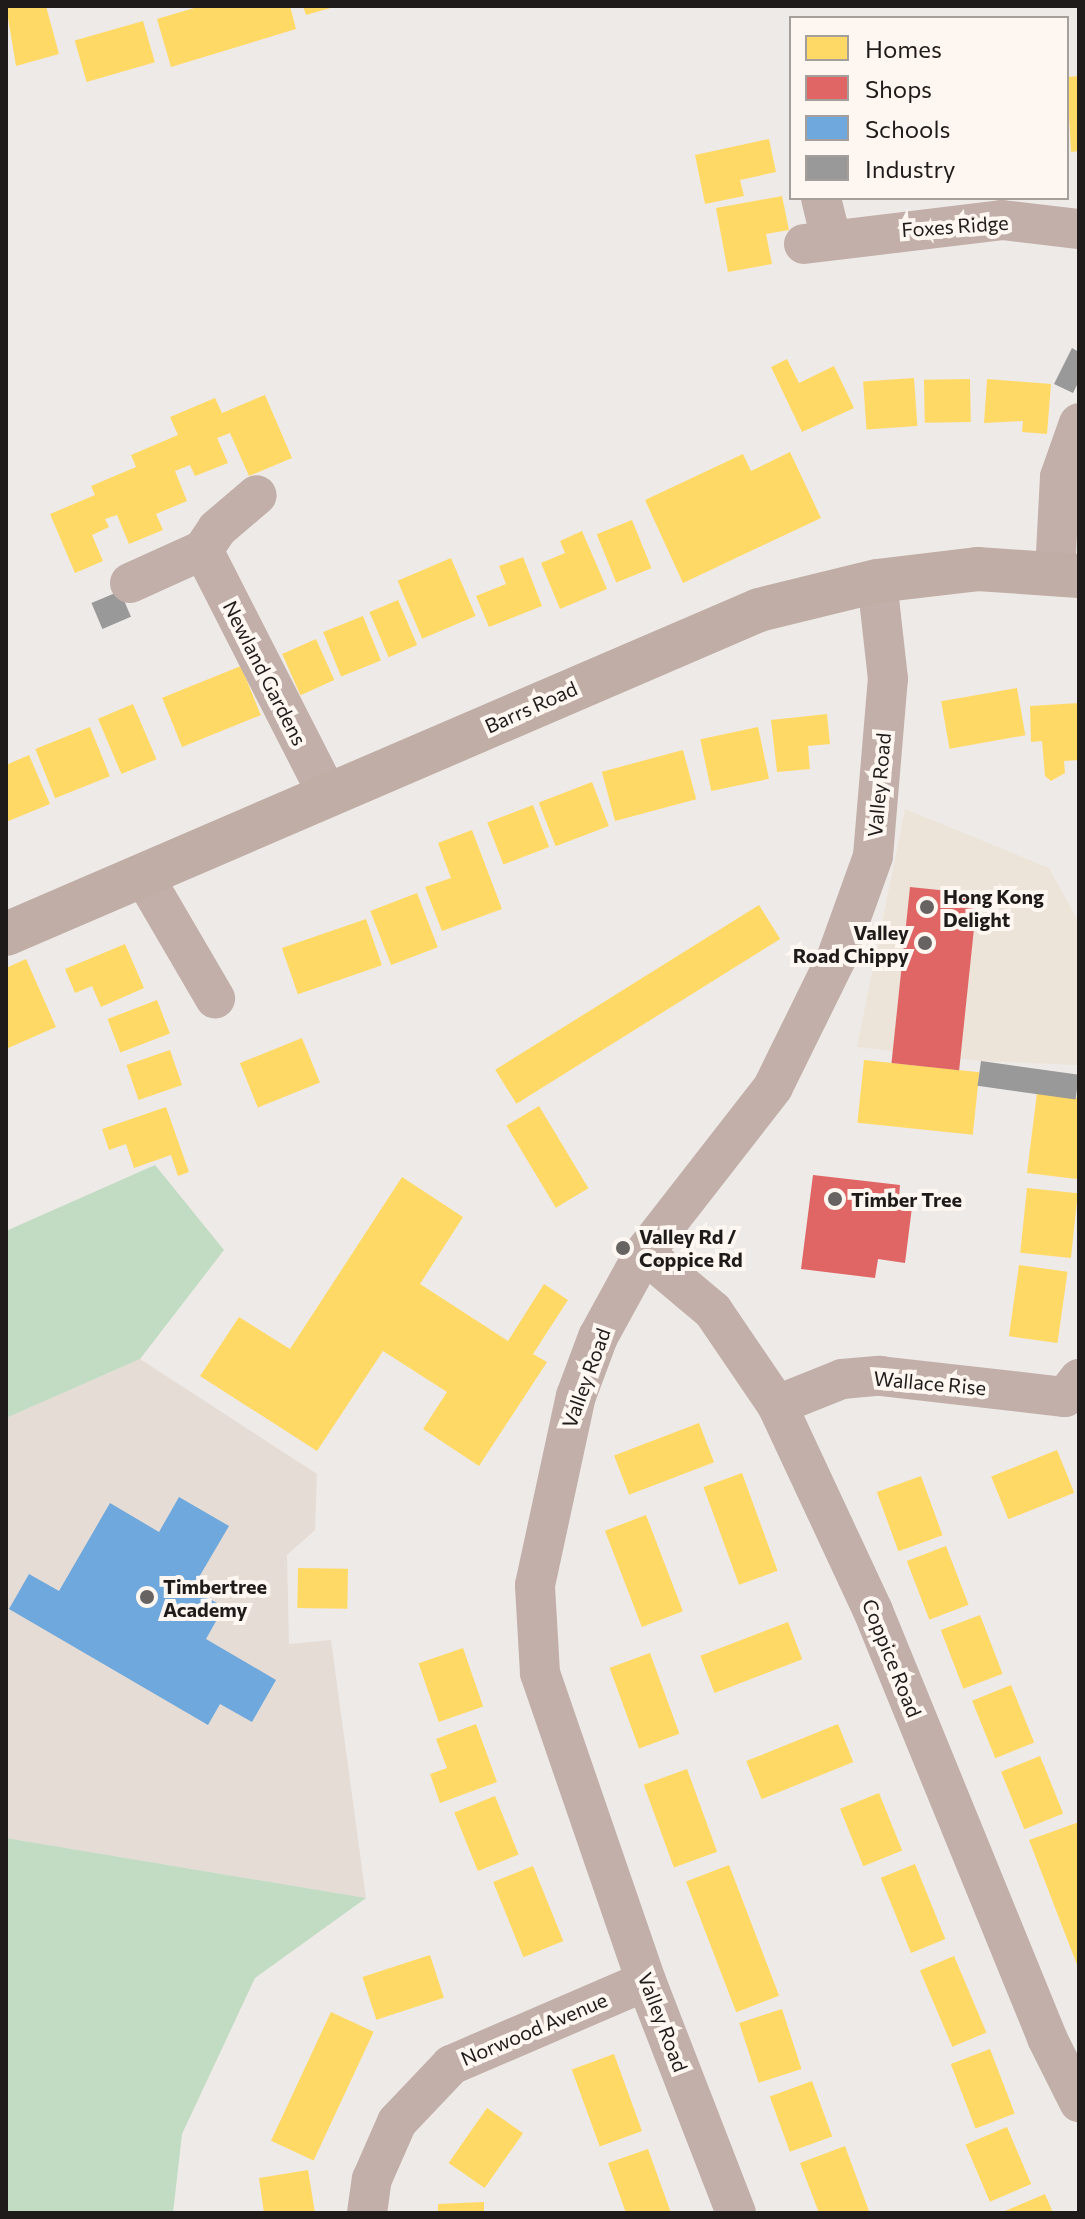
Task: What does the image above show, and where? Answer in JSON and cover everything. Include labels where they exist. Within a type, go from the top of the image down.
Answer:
[{"type":"street","name":"Foxes Ridge","points":[[821,200],[818,241],[1002,220],[1079,229]]},
{"type":"street","points":[[1067,574],[1060,477],[1079,423]]},
{"type":"street","points":[[130,583],[203,550],[217,529],[257,495]]},
{"type":"street","name":"Newland Gardens","points":[[203,550],[328,795]]},
{"type":"street","name":"Barrs Road","points":[[6,934],[759,610],[877,581],[977,569],[1067,574]]},
{"type":"street","name":"Valley Road","points":[[736,2213],[646,1981],[540,1673],[535,1624],[545,1528],[576,1396],[598,1337],[644,1253],[773,1087],[836,959],[873,856],[888,679],[877,581]]},
{"type":"street","points":[[143,875],[215,998]]},
{"type":"street","name":"Coppice Road","points":[[644,1253],[713,1311],[777,1405],[873,1611],[1047,2038],[1079,2102]]},
{"type":"street","name":"Wallace Rise","points":[[777,1405],[842,1379],[880,1376],[1065,1397],[1079,1379]]},
{"type":"street","name":"Norwood Avenue","points":[[367,2213],[372,2179],[397,2122],[451,2065],[646,1981]]},
{"type":"shaded area","points":[[905,809],[1049,868],[1079,922],[1079,1065],[981,1061],[857,1047]]},
{"type":"shaded area","name":"Timbertree Academy","points":[[140,1359],[317,1474],[315,1530],[287,1555],[289,1644],[331,1640],[366,1898],[6,1838],[6,1418]]},
{"type":"green space","points":[[155,1165],[224,1250],[140,1359],[6,1418],[6,1231]]},
{"type":"green space","points":[[6,1838],[366,1898],[255,1978],[182,2134],[173,2213],[6,2213]]},
{"type":"building: Homes","points":[[6,6],[46,6],[59,54],[16,66]]},
{"type":"building: Homes","points":[[201,6],[290,6],[296,29],[171,67],[157,19]]},
{"type":"building: Homes","points":[[303,6],[334,6],[334,7],[306,15]]},
{"type":"building: Homes","points":[[143,21],[155,62],[87,82],[75,41]]},
{"type":"building: Homes","points":[[1079,76],[1079,151],[1071,152],[1069,114],[1069,77]]},
{"type":"building: Homes","points":[[769,139],[776,172],[740,180],[744,196],[705,204],[695,155]]},
{"type":"building: Homes","points":[[782,196],[789,230],[766,234],[772,264],[728,272],[716,208]]},
{"type":"building: Homes","points":[[787,359],[799,383],[834,366],[854,408],[802,432],[771,367]]},
{"type":"building: Homes","points":[[914,378],[917,426],[866,429],[863,382]]},
{"type":"building: Homes","points":[[970,379],[971,422],[925,423],[924,380]]},
{"type":"building: Homes","points":[[987,379],[1051,384],[1047,434],[1022,432],[1023,421],[984,423]]},
{"type":"building: Homes","points":[[265,395],[292,458],[249,476],[230,433],[217,438],[228,463],[195,476],[190,465],[175,471],[187,501],[156,514],[163,530],[129,544],[117,515],[105,519],[109,527],[92,535],[103,561],[75,573],[50,514],[95,495],[91,486],[136,467],[131,455],[178,435],[170,417],[215,398],[222,413]]},
{"type":"building: Homes","points":[[790,452],[821,518],[683,583],[645,500],[743,454],[751,471]]},
{"type":"building: Homes","points":[[632,520],[651,568],[616,582],[597,534]]},
{"type":"building: Homes","points":[[582,531],[607,589],[560,609],[541,563],[565,553],[560,541]]},
{"type":"building: Homes","points":[[523,557],[542,606],[489,627],[476,596],[506,584],[499,566]]},
{"type":"building: Homes","points":[[451,558],[476,616],[422,639],[398,581]]},
{"type":"building: Homes","points":[[398,600],[417,645],[389,657],[369,612]]},
{"type":"building: Homes","points":[[363,616],[381,661],[341,677],[323,632]]},
{"type":"building: Homes","points":[[316,639],[334,680],[301,695],[282,654]]},
{"type":"building: Homes","points":[[241,666],[261,715],[182,747],[162,698]]},
{"type":"building: Homes","points":[[1017,688],[1025,735],[950,749],[941,701]]},
{"type":"building: Homes","points":[[1079,703],[1079,760],[1064,761],[1065,773],[1051,781],[1045,776],[1042,741],[1031,742],[1030,706]]},
{"type":"building: Homes","points":[[133,704],[156,759],[121,774],[98,719]]},
{"type":"building: Homes","points":[[827,714],[830,744],[808,746],[810,769],[777,772],[771,720]]},
{"type":"building: Homes","points":[[90,727],[110,776],[55,798],[35,749]]},
{"type":"building: Homes","points":[[758,727],[769,779],[711,791],[700,739]]},
{"type":"building: Homes","points":[[683,750],[696,799],[615,821],[602,772]]},
{"type":"building: Homes","points":[[29,755],[50,804],[6,822],[6,765]]},
{"type":"building: Homes","points":[[592,782],[609,826],[556,846],[539,802]]},
{"type":"building: Homes","points":[[533,805],[549,847],[503,865],[487,823]]},
{"type":"building: Homes","points":[[472,830],[502,909],[442,931],[425,887],[451,878],[438,843]]},
{"type":"building: Homes","points":[[417,893],[438,947],[391,965],[370,911]]},
{"type":"building: Homes","points":[[759,905],[780,939],[516,1104],[495,1070]]},
{"type":"building: Homes","points":[[366,919],[382,965],[298,994],[282,948]]},
{"type":"building: Homes","points":[[125,944],[144,988],[101,1007],[92,986],[75,993],[65,969]]},
{"type":"building: Homes","points":[[26,959],[56,1027],[6,1049],[6,968]]},
{"type":"building: Homes","points":[[157,1000],[170,1034],[120,1053],[108,1019]]},
{"type":"building: Homes","points":[[302,1038],[320,1083],[258,1108],[240,1063]]},
{"type":"building: Homes","points":[[170,1050],[182,1085],[139,1100],[127,1065]]},
{"type":"building: Homes","points":[[864,1060],[979,1072],[973,1135],[857,1123]]},
{"type":"building: Homes","points":[[1037,1093],[1079,1098],[1077,1179],[1027,1173]]},
{"type":"building: Homes","points":[[539,1106],[588,1188],[556,1208],[506,1126]]},
{"type":"building: Homes","points":[[166,1107],[189,1172],[178,1176],[171,1155],[134,1168],[126,1144],[109,1150],[102,1129]]},
{"type":"building: Homes","points":[[402,1177],[463,1217],[420,1284],[508,1341],[544,1284],[568,1300],[533,1354],[547,1362],[479,1466],[423,1429],[447,1392],[383,1351],[317,1451],[200,1376],[239,1317],[290,1349]]},
{"type":"building: Homes","points":[[1027,1188],[1078,1193],[1071,1258],[1020,1253]]},
{"type":"building: Homes","points":[[1019,1265],[1068,1272],[1058,1343],[1009,1336]]},
{"type":"building: Homes","points":[[699,1423],[714,1462],[629,1495],[614,1456]]},
{"type":"building: Homes","points":[[1057,1450],[1074,1493],[1008,1519],[991,1477]]},
{"type":"building: Homes","points":[[742,1473],[778,1571],[739,1585],[703,1487]]},
{"type":"building: Homes","points":[[921,1476],[943,1535],[898,1551],[877,1492]]},
{"type":"building: Homes","points":[[646,1515],[683,1611],[642,1627],[605,1531]]},
{"type":"building: Homes","points":[[946,1546],[969,1605],[929,1620],[907,1561]]},
{"type":"building: Homes","points":[[298,1568],[348,1569],[347,1609],[297,1608]]},
{"type":"building: Homes","points":[[980,1615],[1003,1674],[963,1689],[941,1630]]},
{"type":"building: Homes","points":[[788,1622],[802,1659],[715,1693],[700,1656]]},
{"type":"building: Homes","points":[[463,1648],[483,1707],[439,1722],[419,1663]]},
{"type":"building: Homes","points":[[650,1653],[679,1734],[639,1749],[610,1668]]},
{"type":"building: Homes","points":[[1011,1685],[1034,1742],[995,1758],[972,1701]]},
{"type":"building: Homes","points":[[476,1724],[497,1782],[440,1803],[430,1774],[447,1768],[436,1739]]},
{"type":"building: Homes","points":[[838,1724],[853,1762],[762,1799],[746,1761]]},
{"type":"building: Homes","points":[[1040,1756],[1063,1813],[1024,1829],[1001,1772]]},
{"type":"building: Homes","points":[[687,1769],[717,1852],[674,1867],[644,1785]]},
{"type":"building: Homes","points":[[879,1793],[902,1850],[863,1866],[840,1809]]},
{"type":"building: Homes","points":[[495,1796],[519,1854],[478,1871],[454,1812]]},
{"type":"building: Homes","points":[[1079,1822],[1079,1970],[1029,1840]]},
{"type":"building: Homes","points":[[915,1864],[945,1939],[911,1953],[881,1878]]},
{"type":"building: Homes","points":[[729,1865],[779,1996],[736,2012],[686,1881]]},
{"type":"building: Homes","points":[[533,1866],[563,1941],[523,1957],[493,1882]]},
{"type":"building: Homes","points":[[430,1955],[444,1998],[376,2020],[362,1977]]},
{"type":"building: Homes","points":[[954,1956],[986,2032],[952,2047],[920,1970]]},
{"type":"building: Homes","points":[[782,2009],[801,2069],[759,2083],[739,2023]]},
{"type":"building: Homes","points":[[331,2012],[374,2032],[314,2161],[271,2141]]},
{"type":"building: Homes","points":[[990,2049],[1015,2113],[976,2128],[951,2064]]},
{"type":"building: Homes","points":[[614,2054],[642,2131],[600,2146],[572,2069]]},
{"type":"building: Homes","points":[[812,2081],[832,2136],[790,2152],[770,2096]]},
{"type":"building: Homes","points":[[487,2108],[523,2133],[485,2188],[449,2163]]},
{"type":"building: Homes","points":[[1007,2127],[1031,2184],[990,2202],[966,2145]]},
{"type":"building: Homes","points":[[845,2146],[869,2211],[819,2213],[800,2163]]},
{"type":"building: Homes","points":[[648,2149],[671,2213],[626,2213],[608,2163]]},
{"type":"building: Homes","points":[[308,2170],[315,2213],[264,2213],[259,2178]]},
{"type":"building: Homes","points":[[1045,2194],[1053,2213],[1005,2211]]},
{"type":"building: Homes","points":[[484,2202],[484,2213],[438,2213],[438,2204]]},
{"type":"building: Shops","points":[[910,887],[978,894],[959,1070],[891,1063]]},
{"type":"building: Shops","points":[[813,1175],[900,1185],[899,1197],[913,1199],[905,1263],[878,1259],[875,1278],[801,1269]]},
{"type":"building: Schools","points":[[179,1497],[229,1526],[192,1589],[224,1607],[206,1639],[276,1680],[252,1722],[220,1704],[208,1725],[9,1609],[29,1574],[59,1591],[110,1503],[159,1532]]},
{"type":"building: Industry","points":[[1072,348],[1079,352],[1079,381],[1073,393],[1054,384]]},
{"type":"building: Industry","points":[[120,591],[131,617],[102,629],[91,603]]},
{"type":"building: Industry","points":[[981,1061],[1079,1075],[1076,1100],[978,1086]]},
{"type":"place","name":"Hong Kong Delight","points":[[927,907]]},
{"type":"place","name":"Valley Road Chippy","points":[[925,943]]},
{"type":"place","name":"Timber Tree","points":[[835,1199]]},
{"type":"place","name":"Valley Rd / Coppice Rd","points":[[623,1248]]},
{"type":"place","name":"Timbertree Academy","points":[[147,1597]]}]
